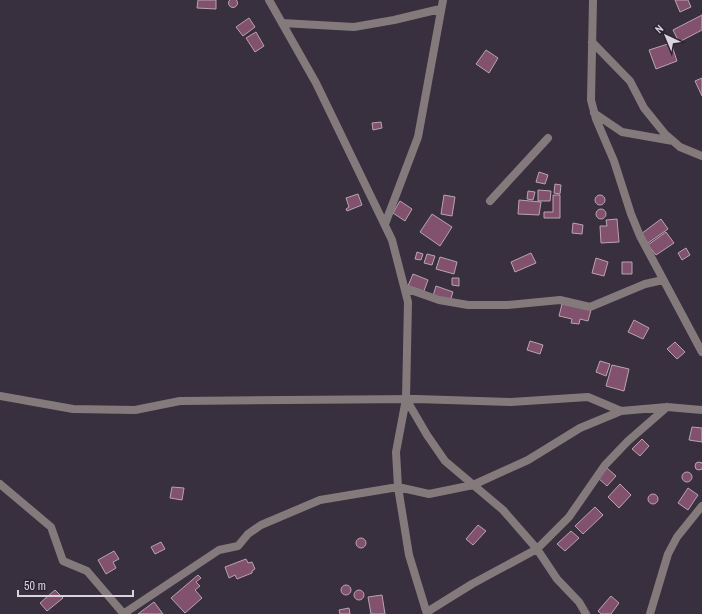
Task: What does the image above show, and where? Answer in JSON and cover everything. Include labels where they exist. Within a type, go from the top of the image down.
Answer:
[{"type":"street","points":[[269,0],[316,83],[386,224],[405,288],[408,302],[406,399],[396,452],[398,487],[409,555],[427,613],[472,584],[537,549],[569,517],[606,465],[628,441],[666,407]]},
{"type":"street","points":[[386,224],[418,137],[440,9],[443,0]]},
{"type":"street","points":[[593,0],[591,100],[594,113],[624,188],[631,214],[663,280],[702,352]]},
{"type":"street","points":[[282,23],[354,27],[394,20],[440,9]]},
{"type":"street","points":[[592,42],[630,81],[644,108],[680,148],[702,156]]},
{"type":"street","points":[[594,113],[622,132],[653,136],[674,141]]},
{"type":"street","points":[[490,201],[548,138]]},
{"type":"street","points":[[405,288],[439,300],[462,305],[507,305],[560,300],[590,308],[645,284],[663,280]]},
{"type":"street","points":[[0,396],[73,408],[135,410],[180,401],[406,399],[511,402],[588,397],[621,410]]},
{"type":"street","points":[[406,399],[427,435],[445,461],[503,510],[537,549],[557,579],[579,602],[586,614]]},
{"type":"street","points":[[0,484],[51,527],[63,561],[87,571],[123,614],[219,550],[238,546],[248,534],[261,525],[320,500],[398,487],[429,494],[473,485],[528,460],[580,428],[621,410],[666,407],[702,410]]},
{"type":"street","points":[[650,614],[668,554],[677,538],[702,506]]},
{"type":"building","points":[[231,-1],[235,-1],[237,3],[235,7],[231,7],[229,5],[229,1]]},
{"type":"building","points":[[198,0],[216,0],[216,9],[197,8]]},
{"type":"building","points":[[675,0],[688,0],[691,7],[680,12]]},
{"type":"building","points":[[702,15],[702,30],[679,42],[673,30]]},
{"type":"building","points":[[249,18],[255,27],[243,36],[236,27]]},
{"type":"building","points":[[256,32],[264,46],[255,52],[246,38]]},
{"type":"building","points":[[671,43],[677,61],[656,69],[649,50]]},
{"type":"building","points":[[486,50],[498,58],[489,73],[476,64]]},
{"type":"building","points":[[702,78],[702,96],[695,81]]},
{"type":"building","points":[[381,122],[382,128],[373,130],[372,123]]},
{"type":"building","points":[[539,172],[548,175],[545,184],[536,182]]},
{"type":"building","points":[[555,184],[561,185],[560,194],[554,193]]},
{"type":"building","points":[[538,190],[551,191],[550,201],[538,201]]},
{"type":"building","points":[[528,191],[535,192],[533,200],[527,199]]},
{"type":"building","points":[[358,194],[362,205],[347,211],[346,209],[349,207],[346,198]]},
{"type":"building","points":[[444,195],[455,197],[452,216],[441,214]]},
{"type":"building","points":[[553,195],[560,195],[560,218],[544,218],[544,212],[553,212]]},
{"type":"building","points":[[600,195],[605,200],[600,205],[595,200]]},
{"type":"building","points":[[519,200],[541,202],[539,215],[518,214]]},
{"type":"building","points":[[400,201],[412,209],[405,221],[393,213]]},
{"type":"building","points":[[599,209],[603,209],[606,214],[603,219],[599,219],[596,216],[596,212]]},
{"type":"building","points":[[432,214],[452,227],[440,246],[420,232]]},
{"type":"building","points":[[617,219],[619,242],[601,243],[600,226],[607,226],[606,220]]},
{"type":"building","points":[[661,219],[668,229],[648,243],[641,234]]},
{"type":"building","points":[[573,223],[583,225],[582,234],[572,233]]},
{"type":"building","points":[[666,232],[674,243],[656,255],[648,245]]},
{"type":"building","points":[[686,248],[690,255],[682,260],[678,253]]},
{"type":"building","points":[[417,252],[423,254],[421,260],[415,259]]},
{"type":"building","points":[[531,253],[536,263],[515,272],[511,262]]},
{"type":"building","points":[[427,254],[435,256],[432,265],[424,263]]},
{"type":"building","points":[[440,257],[457,262],[454,274],[436,269]]},
{"type":"building","points":[[596,258],[608,262],[604,276],[592,273]]},
{"type":"building","points":[[622,262],[632,262],[632,274],[622,274]]},
{"type":"building","points":[[413,274],[428,280],[424,291],[408,286]]},
{"type":"building","points":[[452,278],[459,278],[459,286],[452,285]]},
{"type":"building","points":[[436,286],[453,292],[450,301],[433,296]]},
{"type":"building","points":[[562,304],[591,310],[588,321],[580,319],[579,324],[571,323],[572,319],[559,316]]},
{"type":"building","points":[[634,320],[649,328],[643,339],[628,332]]},
{"type":"building","points":[[530,341],[543,345],[540,354],[527,350]]},
{"type":"building","points":[[675,342],[685,352],[677,359],[667,349]]},
{"type":"building","points":[[600,361],[610,364],[606,376],[596,372]]},
{"type":"building","points":[[612,365],[629,369],[624,391],[606,386]]},
{"type":"building","points":[[692,427],[702,428],[702,442],[689,440]]},
{"type":"building","points":[[642,439],[649,446],[640,456],[632,449]]},
{"type":"building","points":[[697,462],[701,462],[703,466],[701,470],[697,470],[695,468],[695,464]]},
{"type":"building","points":[[607,468],[616,476],[607,486],[598,478]]},
{"type":"building","points":[[687,472],[692,477],[687,482],[682,477]]},
{"type":"building","points":[[620,484],[631,495],[619,508],[608,497]]},
{"type":"building","points":[[172,487],[184,488],[182,500],[170,498]]},
{"type":"building","points":[[688,488],[698,495],[688,510],[678,503]]},
{"type":"building","points":[[653,494],[658,499],[653,504],[648,499]]},
{"type":"building","points":[[595,507],[603,515],[583,534],[575,526]]},
{"type":"building","points":[[478,525],[486,531],[473,545],[466,539]]},
{"type":"building","points":[[571,531],[579,538],[565,551],[557,544]]},
{"type":"building","points":[[361,538],[366,543],[361,548],[356,543]]},
{"type":"building","points":[[161,542],[165,549],[155,554],[151,547]]},
{"type":"building","points":[[114,551],[119,559],[113,562],[116,568],[106,574],[98,560]]},
{"type":"building","points":[[246,559],[248,563],[252,562],[255,569],[252,573],[237,579],[235,575],[229,578],[225,567]]},
{"type":"building","points":[[198,575],[201,578],[196,582],[200,586],[195,590],[202,598],[185,613],[171,598]]},
{"type":"building","points":[[346,585],[351,590],[346,595],[341,590]]},
{"type":"building","points":[[55,590],[63,598],[47,611],[40,603]]},
{"type":"building","points":[[359,590],[364,595],[359,600],[354,595]]},
{"type":"building","points":[[382,595],[385,614],[371,614],[368,597]]},
{"type":"building","points":[[611,596],[619,603],[611,614],[601,614],[598,611]]},
{"type":"building","points":[[154,602],[163,614],[138,614]]},
{"type":"building","points":[[349,608],[350,614],[340,614],[339,610]]}]
